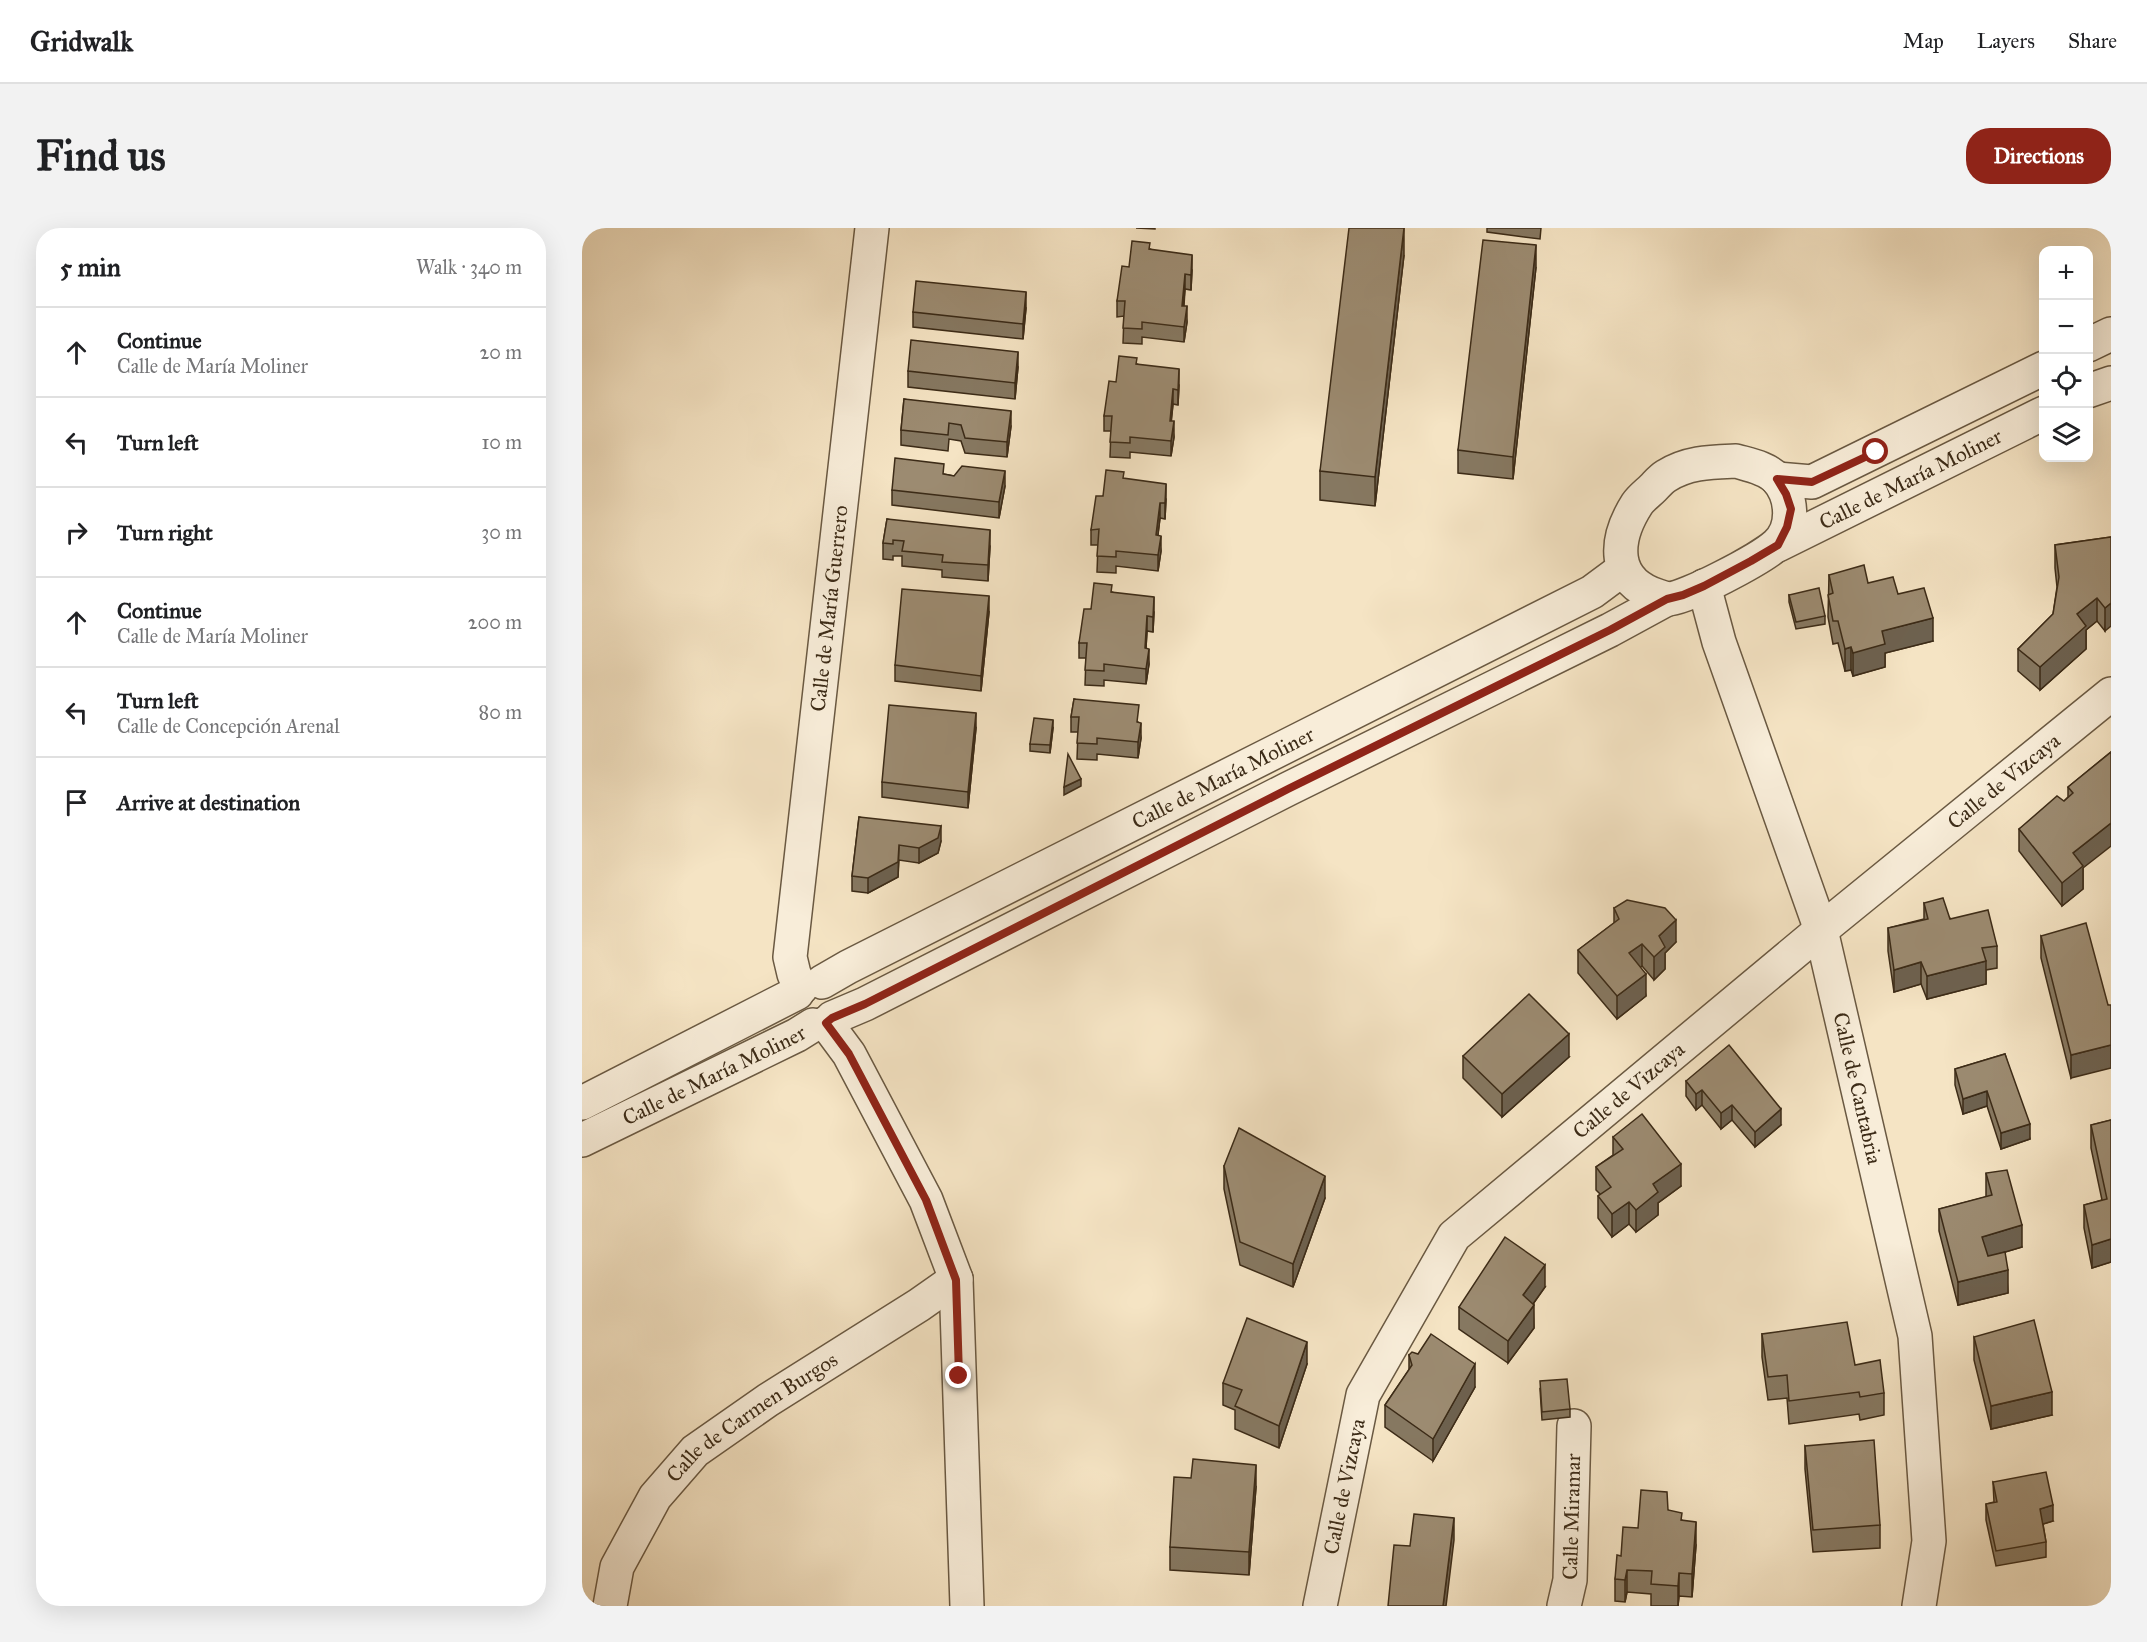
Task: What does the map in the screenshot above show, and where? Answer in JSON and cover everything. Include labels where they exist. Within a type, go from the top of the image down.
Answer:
[{"type":"street","name":"Calle de María Guerrero","points":[[807,988],[794,974],[790,957],[872,228]]},
{"type":"street","points":[[2093,343],[2111,334]]},
{"type":"street","name":"Calle de María Moliner","points":[[1777,479],[1812,482],[2039,370]]},
{"type":"street","points":[[2093,388],[2111,383]]},
{"type":"street","name":"Calle de María Moliner","points":[[1778,545],[2039,415]]},
{"type":"street","points":[[1736,461],[1763,469],[1777,479],[1786,494],[1791,509],[1787,527],[1778,545],[1704,586],[1667,599],[1647,592],[1633,582],[1623,569],[1621,553],[1622,536],[1637,503],[1666,476],[1700,462],[1736,461]]},
{"type":"street","name":"Calle de María Moliner","points":[[582,1103],[1592,592],[1623,569]]},
{"type":"street","name":"Calle de Cantabria","points":[[1704,586],[1719,642],[1821,930],[1915,1336],[1929,1541],[1918,1606]]},
{"type":"street","name":"Calle de María Moliner","points":[[582,1140],[865,1004],[1288,789],[1610,630],[1667,599]]},
{"type":"street","name":"Calle de Vizcaya","points":[[1320,1606],[1363,1395],[1454,1236],[1821,930],[2111,694]]},
{"type":"street","name":"Calle de María Moliner","points":[[807,988],[834,991],[837,997],[836,1012],[824,1022]]},
{"type":"street","points":[[824,1022],[849,1054],[926,1200],[956,1280],[967,1606]]},
{"type":"street","name":"Calle de Carmen Burgos","points":[[610,1606],[617,1567],[656,1497],[695,1451],[768,1400],[956,1280]]},
{"type":"street","name":"Calle Miramar","points":[[1564,1606],[1570,1580],[1574,1426]]},
{"type":"building","points":[[1349,228],[1404,228],[1375,477],[1320,471]]},
{"type":"building","points":[[1483,240],[1536,245],[1513,457],[1458,450]]},
{"type":"building","points":[[1132,241],[1150,243],[1149,249],[1192,255],[1191,275],[1185,274],[1182,306],[1187,306],[1184,327],[1142,322],[1142,329],[1123,328],[1125,301],[1117,301],[1122,266],[1129,267]]},
{"type":"building","points":[[916,281],[1026,292],[1023,324],[913,312]]},
{"type":"building","points":[[911,340],[1018,352],[1015,383],[908,371]]},
{"type":"building","points":[[1119,356],[1137,358],[1136,364],[1179,369],[1178,390],[1173,389],[1170,421],[1174,421],[1171,441],[1130,437],[1130,443],[1110,442],[1112,416],[1104,416],[1109,381],[1116,382]]},
{"type":"building","points":[[904,399],[1011,411],[1007,442],[965,438],[961,425],[949,423],[948,435],[901,430]]},
{"type":"building","points":[[895,458],[944,464],[943,474],[954,476],[962,466],[1005,471],[999,502],[892,490]]},
{"type":"building","points":[[1106,470],[1124,472],[1123,478],[1166,484],[1165,503],[1160,503],[1156,535],[1161,536],[1158,555],[1116,551],[1116,557],[1097,556],[1099,529],[1091,530],[1096,496],[1103,496]]},
{"type":"building","points":[[887,519],[990,530],[988,565],[942,562],[943,555],[902,551],[904,541],[893,540],[893,544],[883,543]]},
{"type":"building","points":[[2111,537],[2111,603],[2105,608],[2097,598],[2077,614],[2086,626],[2040,667],[2018,649],[2053,614],[2059,577],[2055,545]]},
{"type":"building","points":[[1864,565],[1868,583],[1893,577],[1898,594],[1924,588],[1933,618],[1882,631],[1885,644],[1853,653],[1851,647],[1845,649],[1838,621],[1833,621],[1828,595],[1833,593],[1829,575]]},
{"type":"building","points":[[1094,583],[1112,585],[1111,592],[1154,597],[1153,617],[1147,616],[1145,648],[1149,649],[1146,669],[1104,664],[1104,671],[1085,670],[1087,643],[1079,643],[1084,609],[1091,609]]},
{"type":"building","points":[[1819,588],[1825,616],[1796,622],[1789,595]]},
{"type":"building","points":[[902,589],[989,596],[981,676],[895,665]]},
{"type":"building","points":[[1074,699],[1139,705],[1137,722],[1141,723],[1138,742],[1097,738],[1097,744],[1077,743],[1079,717],[1071,717]]},
{"type":"building","points":[[889,705],[976,713],[968,792],[882,782]]},
{"type":"building","points":[[1034,718],[1053,720],[1050,745],[1030,744]]},
{"type":"building","points":[[2111,752],[2111,823],[2073,853],[2083,866],[2062,883],[2019,829],[2057,796],[2064,801],[2073,793],[2068,787]]},
{"type":"building","points":[[1068,754],[1081,779],[1064,787]]},
{"type":"building","points":[[859,817],[941,826],[938,838],[919,848],[899,845],[898,862],[868,878],[852,876]]},
{"type":"building","points":[[1943,898],[1950,919],[1988,910],[1997,946],[1982,948],[1986,961],[1927,976],[1921,962],[1894,970],[1888,928],[1928,919],[1924,903]]},
{"type":"building","points":[[1627,900],[1665,908],[1676,920],[1659,936],[1665,947],[1654,957],[1642,944],[1629,953],[1646,974],[1617,996],[1578,950],[1619,919],[1614,908]]},
{"type":"building","points":[[2086,923],[2108,1005],[2111,1005],[2111,1045],[2071,1055],[2041,936]]},
{"type":"building","points":[[1529,994],[1569,1034],[1502,1094],[1463,1056]]},
{"type":"building","points":[[1729,1045],[1781,1109],[1755,1132],[1732,1105],[1721,1113],[1702,1090],[1696,1094],[1686,1081]]},
{"type":"building","points":[[2005,1054],[2030,1124],[2001,1133],[1987,1091],[1963,1099],[1955,1069]]},
{"type":"building","points":[[1642,1114],[1681,1164],[1653,1184],[1658,1192],[1636,1210],[1629,1202],[1612,1214],[1598,1196],[1611,1187],[1596,1167],[1623,1149],[1613,1137]]},
{"type":"building","points":[[2111,1120],[2111,1239],[2092,1245],[2084,1205],[2107,1199],[2091,1125]]},
{"type":"building","points":[[1239,1128],[1325,1176],[1293,1264],[1240,1242],[1224,1166]]},
{"type":"building","points":[[2007,1170],[2022,1225],[1982,1237],[1988,1256],[2005,1252],[2008,1270],[1958,1282],[1939,1209],[1992,1195],[1986,1173]]},
{"type":"building","points":[[1505,1237],[1545,1265],[1523,1295],[1534,1305],[1508,1341],[1459,1307]]},
{"type":"building","points":[[1247,1318],[1307,1342],[1279,1426],[1235,1406],[1242,1390],[1223,1383]]},
{"type":"building","points":[[2034,1320],[2052,1392],[1991,1406],[1974,1337]]},
{"type":"building","points":[[1847,1322],[1855,1365],[1880,1360],[1884,1393],[1860,1397],[1859,1392],[1789,1401],[1787,1375],[1768,1377],[1762,1334]]},
{"type":"building","points":[[1431,1334],[1475,1364],[1433,1439],[1385,1405],[1412,1365],[1409,1355],[1412,1352],[1418,1354]]},
{"type":"building","points":[[1567,1379],[1570,1409],[1542,1412],[1540,1381]]},
{"type":"building","points":[[1874,1440],[1880,1525],[1813,1530],[1805,1446]]},
{"type":"building","points":[[1193,1459],[1256,1465],[1249,1552],[1170,1547],[1174,1477],[1191,1478]]},
{"type":"building","points":[[2046,1472],[2053,1505],[2040,1509],[2046,1542],[1996,1551],[1986,1504],[1997,1502],[1993,1482]]},
{"type":"building","points":[[1641,1490],[1667,1492],[1668,1510],[1682,1513],[1681,1520],[1696,1522],[1692,1574],[1679,1573],[1678,1586],[1651,1584],[1652,1571],[1627,1570],[1625,1580],[1615,1579],[1617,1555],[1621,1556],[1623,1527],[1638,1528]]},
{"type":"building","points":[[1414,1514],[1454,1518],[1443,1606],[1388,1606],[1394,1545],[1410,1546]]},
{"type":"route","points":[[959,1376],[956,1280],[926,1200],[849,1054],[826,1023],[1288,789],[1610,630],[1667,599],[1704,586],[1751,561],[1778,545],[1787,527],[1791,509],[1786,494],[1777,479],[1812,482],[1876,452]]}]
